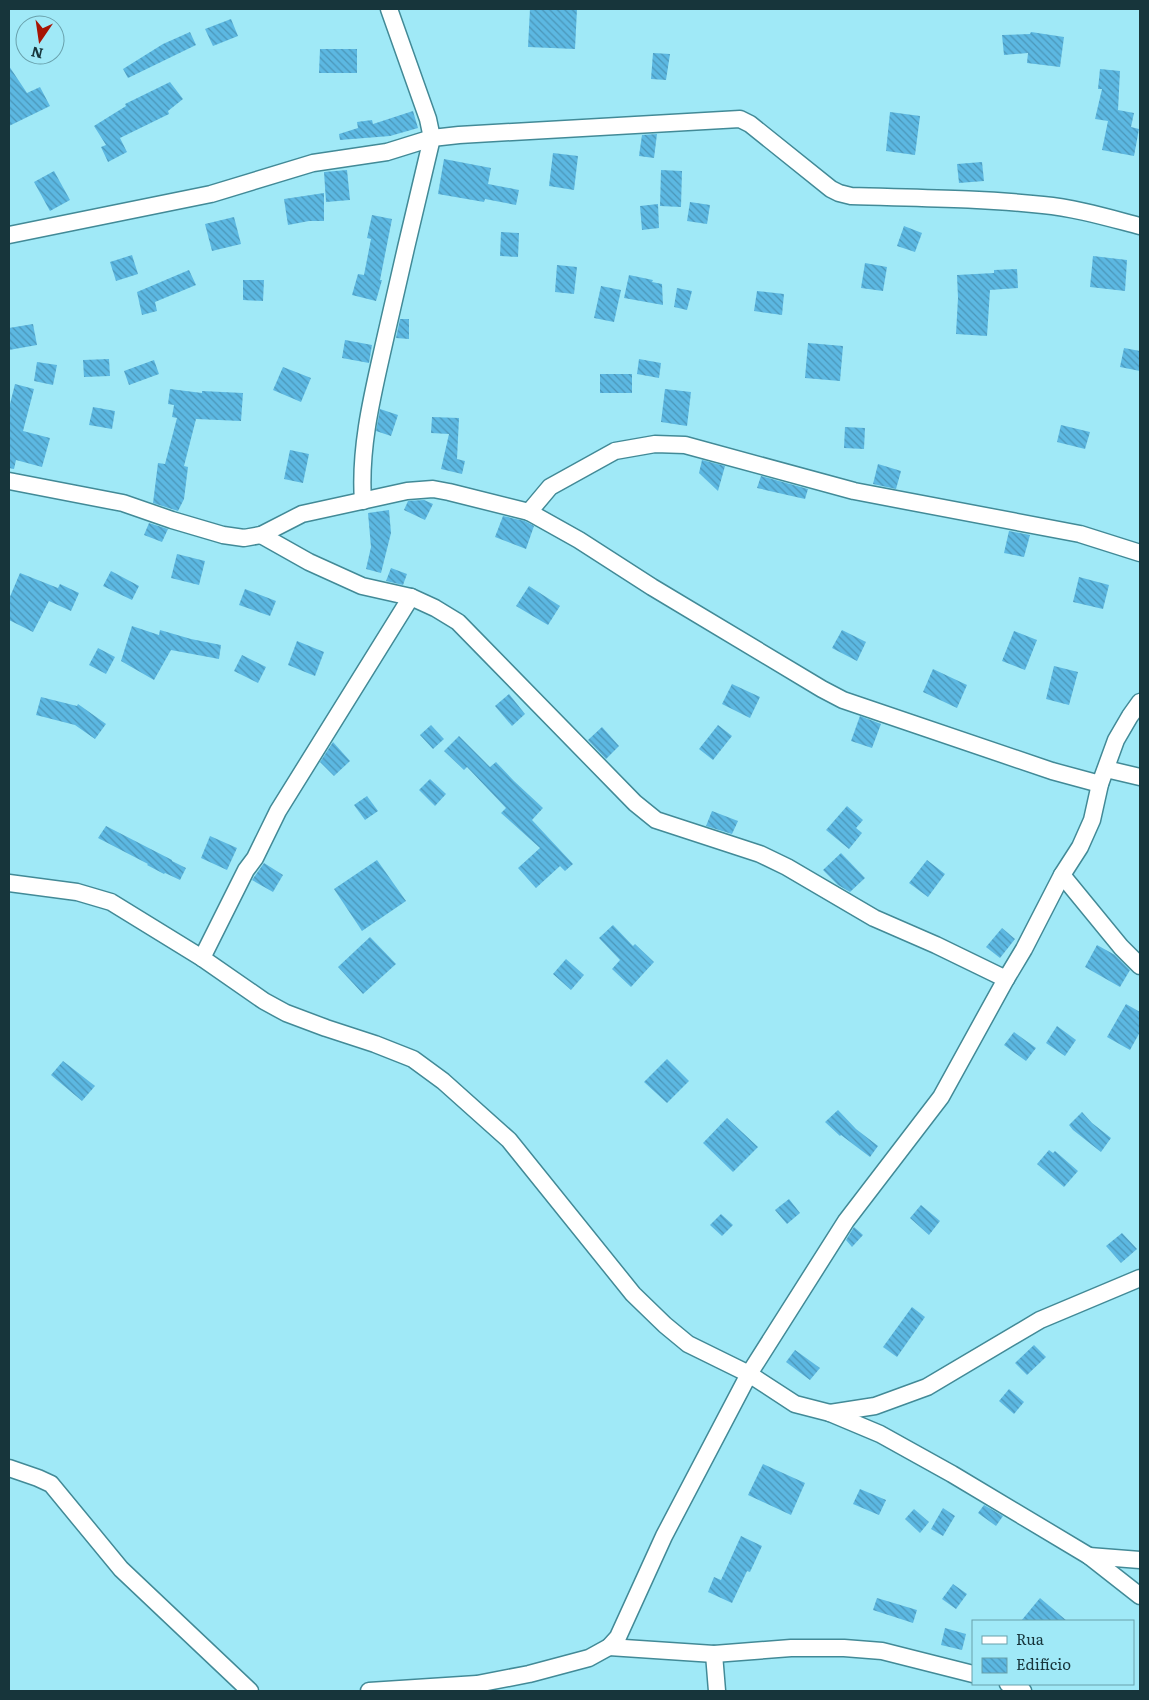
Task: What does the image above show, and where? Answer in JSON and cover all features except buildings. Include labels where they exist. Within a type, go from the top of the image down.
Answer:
[{"type":"street","points":[[363,501],[361,481],[367,426],[432,138],[428,119],[388,9]]},
{"type":"street","points":[[10,233],[211,194],[313,163],[387,152],[432,138],[740,119],[750,124],[839,193],[851,196],[1045,205],[1140,226]]},
{"type":"street","points":[[529,512],[550,487],[615,451],[655,444],[684,445],[854,490],[1080,534],[1140,553]]},
{"type":"street","points":[[9,481],[123,503],[223,535],[244,538],[261,535],[302,514],[407,491],[433,489],[529,512],[579,540],[660,591],[843,700],[1052,772],[1140,777]]},
{"type":"street","points":[[261,535],[309,562],[362,586],[411,597],[435,608],[458,622],[635,803],[656,820],[760,854],[787,867],[874,918],[1006,979]]},
{"type":"street","points":[[202,958],[278,811],[411,597]]},
{"type":"street","points":[[369,1691],[477,1684],[529,1674],[589,1658],[609,1647],[618,1637],[664,1536],[749,1374],[846,1221],[941,1097],[1024,949],[1062,875],[1080,847],[1092,820],[1103,776],[1116,740],[1140,702]]},
{"type":"street","points":[[1062,875],[1140,966]]},
{"type":"street","points":[[9,883],[77,892],[111,902],[202,958],[264,1001],[286,1013],[413,1059],[443,1081],[509,1140],[633,1294],[688,1344],[749,1374],[795,1404],[830,1413],[880,1434],[952,1474],[1089,1556],[1140,1596]]},
{"type":"street","points":[[830,1413],[875,1406],[927,1386],[1040,1320],[1140,1278]]},
{"type":"street","points":[[9,1468],[51,1484],[121,1569],[250,1691]]},
{"type":"street","points":[[1089,1556],[1140,1560]]},
{"type":"street","points":[[609,1647],[714,1654],[791,1648],[873,1650],[972,1674]]},
{"type":"street","points":[[714,1654],[717,1691]]},
{"type":"street","points":[[1010,1685],[1023,1691]]}]
